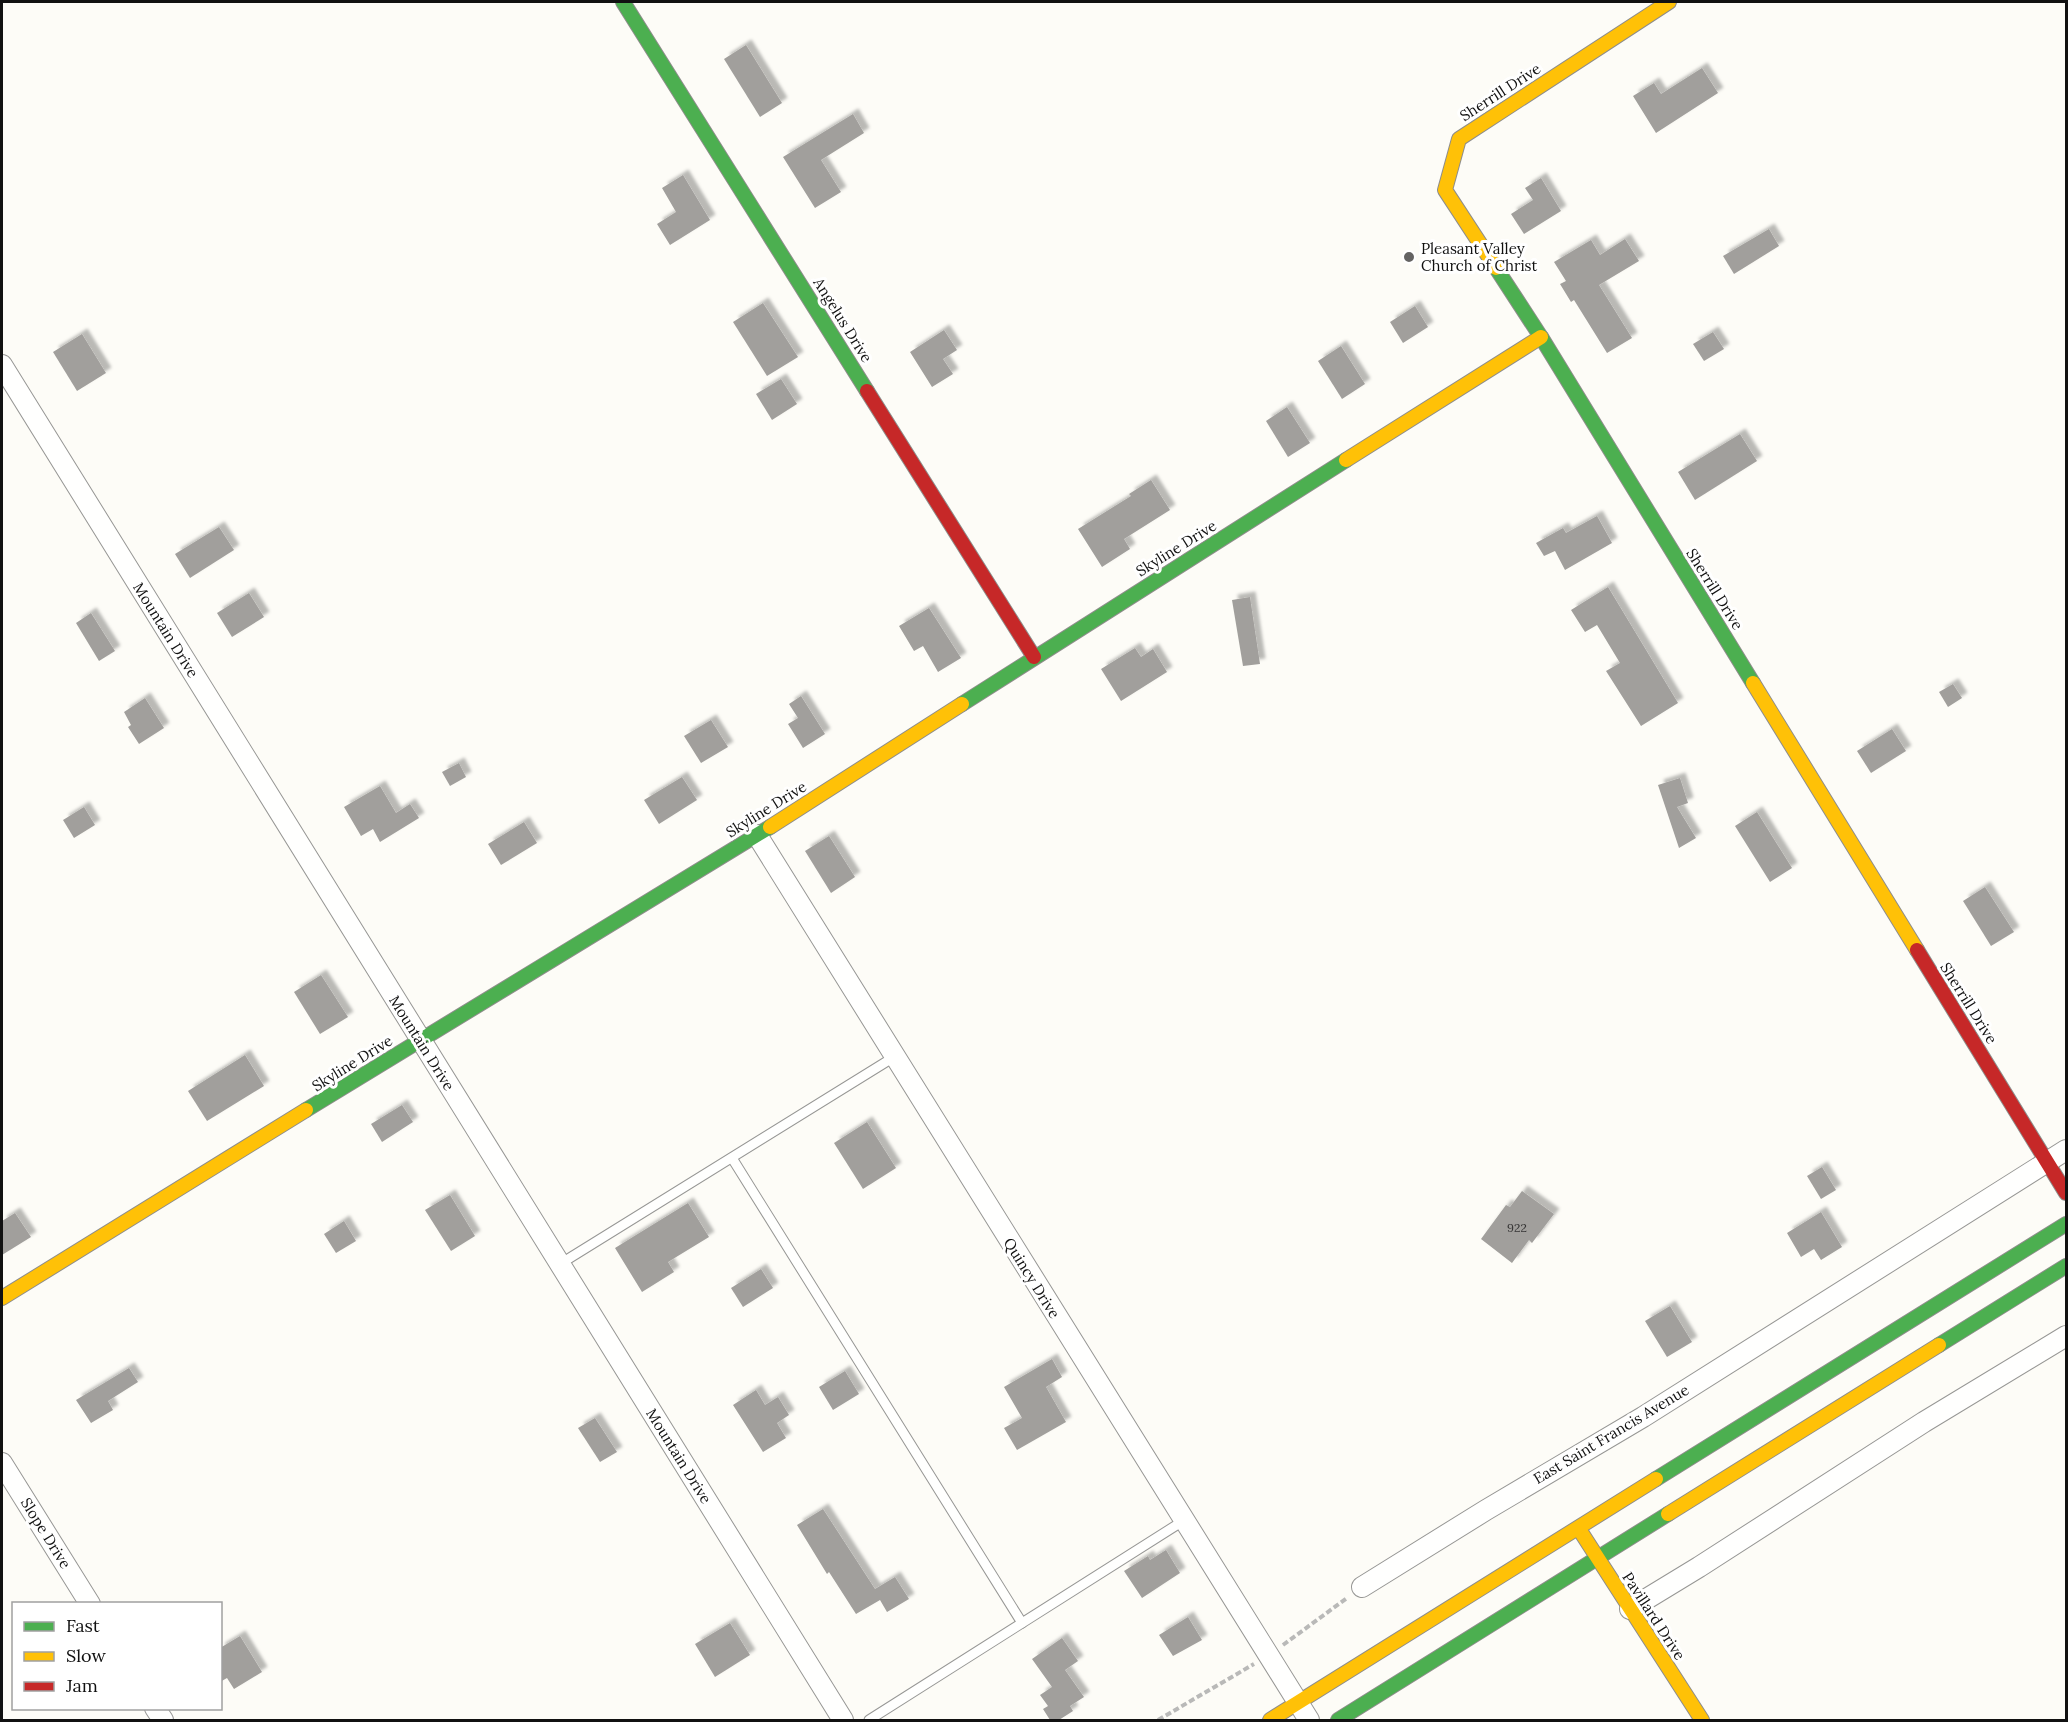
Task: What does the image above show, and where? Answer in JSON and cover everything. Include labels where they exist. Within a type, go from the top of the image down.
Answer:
[{"type":"main road","name":"Angelus Drive","points":[[623,2],[1034,657]]},
{"type":"main road","name":"Sherrill Drive","points":[[1669,2],[1459,139],[1445,190],[1541,337],[2067,1193]]},
{"type":"main road","name":"Skyline Drive","points":[[2,1298],[420,1040],[757,836],[1034,657],[1541,337]]},
{"type":"main road","points":[[1270,1720],[2067,1224]]},
{"type":"main road","points":[[1338,1720],[2067,1266]]},
{"type":"main road","name":"Pavillard Drive","points":[[1579,1529],[1702,1720]]},
{"type":"street","name":"Mountain Drive","points":[[2,365],[843,1720]]},
{"type":"street","name":"Quincy Drive","points":[[757,836],[1309,1720]]},
{"type":"street","name":"East Saint Francis Avenue","points":[[1362,1587],[1643,1417],[2067,1150]]},
{"type":"street","points":[[1630,1609],[1924,1422],[2067,1335]]},
{"type":"street","name":"Slope Drive","points":[[2,1463],[89,1602]]},
{"type":"lane","points":[[560,1264],[894,1057]]},
{"type":"lane","points":[[732,1158],[1022,1623]]},
{"type":"lane","points":[[869,1720],[1184,1521]]},
{"type":"path","points":[[1158,1720],[1268,1656],[1362,1587]]},
{"type":"building","points":[[746,45],[782,103],[760,117],[724,59]]},
{"type":"building","points":[[1702,68],[1718,93],[1656,133],[1633,96],[1654,83],[1661,94]]},
{"type":"building","points":[[853,114],[864,133],[821,160],[841,192],[815,208],[783,157]]},
{"type":"building","points":[[683,175],[710,220],[670,245],[657,224],[676,212],[662,188]]},
{"type":"building","points":[[1541,178],[1561,211],[1524,234],[1511,214],[1533,200],[1525,188]]},
{"type":"building","points":[[1769,229],[1779,246],[1734,274],[1723,256]]},
{"type":"building","points":[[1625,239],[1639,261],[1599,285],[1632,338],[1607,353],[1574,300],[1571,302],[1560,284],[1566,281],[1554,262],[1591,240],[1600,255]]},
{"type":"building","points":[[763,303],[798,357],[767,376],[733,322]]},
{"type":"building","points":[[1415,306],[1428,327],[1403,343],[1390,322]]},
{"type":"building","points":[[944,330],[957,350],[943,359],[953,374],[932,387],[910,352]]},
{"type":"building","points":[[1713,332],[1724,349],[1704,361],[1693,344]]},
{"type":"building","points":[[82,334],[106,373],[77,391],[53,352]]},
{"type":"building","points":[[1341,346],[1365,384],[1342,399],[1318,361]]},
{"type":"building","points":[[781,379],[797,404],[772,420],[756,394]]},
{"type":"building","points":[[1287,407],[1310,443],[1288,457],[1266,421]]},
{"type":"building","points":[[1740,434],[1757,461],[1695,500],[1678,472]]},
{"type":"building","points":[[1151,480],[1170,510],[1124,539],[1130,549],[1102,567],[1078,529],[1131,496],[1129,494]]},
{"type":"building","points":[[1597,516],[1612,543],[1565,570],[1555,551],[1544,556],[1536,543],[1563,528],[1566,533]]},
{"type":"building","points":[[219,527],[234,550],[190,578],[175,554]]},
{"type":"building","points":[[1608,587],[1678,703],[1641,726],[1606,671],[1620,663],[1597,625],[1585,632],[1571,610]]},
{"type":"building","points":[[249,593],[264,617],[232,637],[217,613]]},
{"type":"building","points":[[1250,597],[1260,664],[1243,666],[1232,600]]},
{"type":"building","points":[[929,608],[961,658],[938,672],[923,646],[914,651],[899,626]]},
{"type":"building","points":[[91,613],[115,651],[99,661],[76,623]]},
{"type":"building","points":[[1135,648],[1141,657],[1153,649],[1167,672],[1121,701],[1101,669]]},
{"type":"building","points":[[1953,684],[1962,698],[1948,707],[1939,692]]},
{"type":"building","points":[[801,696],[825,734],[803,748],[788,724],[798,718],[789,704]]},
{"type":"building","points":[[145,698],[164,728],[139,744],[128,727],[131,725],[124,712]]},
{"type":"building","points":[[711,720],[728,747],[701,763],[684,736]]},
{"type":"building","points":[[1892,729],[1906,751],[1871,773],[1857,751]]},
{"type":"building","points":[[459,763],[466,777],[450,786],[442,772]]},
{"type":"building","points":[[682,777],[697,800],[659,824],[644,800]]},
{"type":"building","points":[[1680,778],[1688,803],[1677,807],[1696,838],[1679,848],[1658,785]]},
{"type":"building","points":[[380,786],[396,813],[410,804],[419,818],[380,842],[373,829],[361,836],[344,807]]},
{"type":"building","points":[[84,807],[95,825],[74,838],[63,820]]},
{"type":"building","points":[[1757,812],[1792,868],[1770,882],[1735,826]]},
{"type":"building","points":[[524,822],[537,843],[501,865],[488,844]]},
{"type":"building","points":[[829,836],[855,877],[831,893],[805,851]]},
{"type":"building","points":[[1985,887],[2014,932],[1991,946],[1963,901]]},
{"type":"building","points":[[321,975],[348,1017],[320,1034],[294,992]]},
{"type":"building","points":[[245,1055],[264,1086],[207,1121],[188,1091]]},
{"type":"building","points":[[402,1105],[413,1122],[382,1142],[371,1124]]},
{"type":"building","points":[[867,1122],[896,1168],[863,1189],[834,1143]]},
{"type":"building","points":[[1822,1167],[1836,1190],[1821,1199],[1807,1176]]},
{"type":"building","points":[[1522,1191],[1554,1214],[1532,1243],[1529,1240],[1512,1263],[1481,1239],[1506,1205],[1510,1207]]},
{"type":"building","points":[[450,1195],[475,1236],[451,1251],[425,1210]]},
{"type":"building","points":[[688,1203],[709,1237],[668,1262],[674,1272],[642,1292],[615,1248]]},
{"type":"building","points":[[1821,1212],[1842,1247],[1821,1260],[1814,1249],[1801,1257],[1787,1233]]},
{"type":"building","points":[[15,1213],[31,1237],[2,1255],[2,1221]]},
{"type":"building","points":[[344,1221],[356,1241],[336,1253],[324,1234]]},
{"type":"building","points":[[761,1269],[773,1288],[743,1307],[731,1288]]},
{"type":"building","points":[[1670,1306],[1692,1342],[1667,1357],[1645,1321]]},
{"type":"building","points":[[1052,1359],[1062,1377],[1046,1387],[1066,1422],[1017,1450],[1004,1428],[1022,1418],[1004,1387]]},
{"type":"building","points":[[129,1368],[138,1382],[108,1401],[113,1410],[91,1423],[76,1400]]},
{"type":"building","points":[[845,1371],[859,1394],[833,1410],[819,1387]]},
{"type":"building","points":[[756,1390],[765,1405],[778,1397],[789,1415],[777,1423],[786,1438],[763,1452],[733,1405]]},
{"type":"building","points":[[595,1418],[617,1452],[600,1462],[578,1428]]},
{"type":"building","points":[[823,1509],[875,1589],[895,1577],[909,1599],[887,1612],[880,1600],[856,1614],[829,1572],[827,1574],[797,1525]]},
{"type":"building","points":[[1166,1550],[1180,1573],[1142,1598],[1124,1571],[1148,1556],[1150,1560]]},
{"type":"building","points":[[1188,1617],[1202,1640],[1173,1656],[1159,1635]]},
{"type":"building","points":[[730,1623],[750,1655],[715,1677],[695,1644]]},
{"type":"building","points":[[240,1636],[262,1672],[234,1689],[227,1678],[222,1681],[222,1647]]},
{"type":"building","points":[[1062,1638],[1078,1661],[1065,1670],[1084,1697],[1070,1706],[1073,1711],[1059,1720],[1050,1720],[1043,1709],[1048,1706],[1040,1695],[1052,1687],[1032,1659]]},
{"type":"traffic: fast","points":[[623,2],[867,391]]},
{"type":"traffic: fast","points":[[1496,268],[1541,337],[1753,683]]},
{"type":"traffic: fast","points":[[962,704],[1346,460]]},
{"type":"traffic: fast","points":[[306,1110],[770,827]]},
{"type":"traffic: fast","points":[[1656,1479],[2066,1224]]},
{"type":"traffic: fast","points":[[1939,1345],[2066,1266]]},
{"type":"traffic: fast","points":[[1338,1720],[1668,1514]]},
{"type":"traffic: slow","points":[[1496,268],[1445,190],[1459,139],[1669,2]]},
{"type":"traffic: slow","points":[[1346,460],[1541,337]]},
{"type":"traffic: slow","points":[[1753,683],[1917,950]]},
{"type":"traffic: slow","points":[[770,827],[962,704]]},
{"type":"traffic: slow","points":[[2,1298],[306,1110]]},
{"type":"traffic: slow","points":[[1668,1514],[1939,1345]]},
{"type":"traffic: slow","points":[[1270,1720],[1656,1479]]},
{"type":"traffic: slow","points":[[1579,1529],[1702,1720]]},
{"type":"traffic: jam","points":[[867,391],[1034,657]]},
{"type":"traffic: jam","points":[[1917,950],[2066,1193]]},
{"type":"place","name":"Pleasant Valley Church of Christ","points":[[1409,257]]}]
